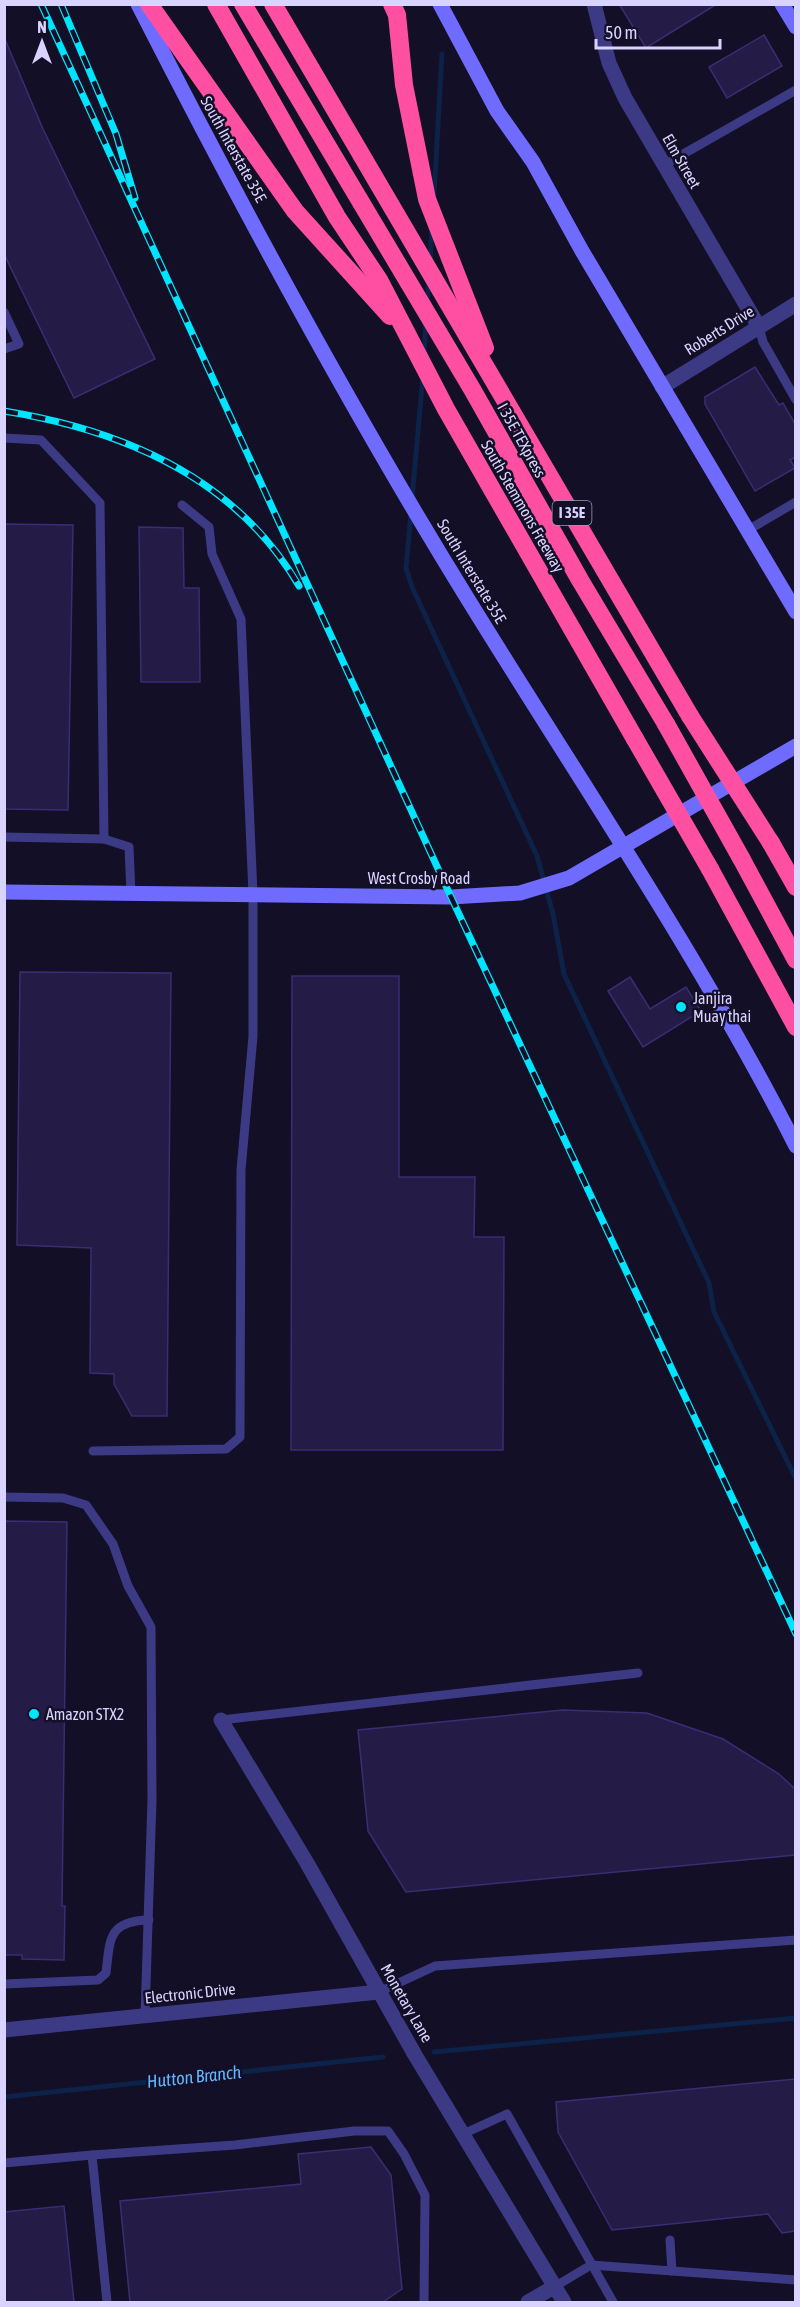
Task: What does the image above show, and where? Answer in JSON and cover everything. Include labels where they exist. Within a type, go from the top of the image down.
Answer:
[{"type":"highway","points":[[149,4],[295,211],[407,335]]},
{"type":"highway","name":"I 35E TEXpress","points":[[243,4],[388,246],[580,580],[666,724],[795,960]]},
{"type":"highway","name":"I 35E","points":[[273,4],[690,716],[771,843],[795,887]]},
{"type":"highway","points":[[392,4],[397,15],[404,85],[427,200],[501,391]]},
{"type":"highway","name":"South Stemmons Freeway","points":[[218,9],[337,217],[378,280],[446,409],[710,869],[795,1027]]},
{"type":"main road","name":"South Interstate 35E","points":[[138,4],[380,454],[468,601],[680,936],[795,1146]]},
{"type":"main road","points":[[440,4],[497,111],[533,162],[795,612]]},
{"type":"main road","points":[[782,4],[795,26]]},
{"type":"main road","name":"West Crosby Road","points":[[4,892],[451,897],[520,893],[569,878],[795,746]]},
{"type":"street","name":"Elm Street","points":[[594,4],[609,63],[625,98],[759,327]]},
{"type":"street","name":"Roberts Drive","points":[[662,387],[795,304]]},
{"type":"street","name":"Monetary Lane","points":[[220,1720],[307,1863],[379,1992],[564,2302]]},
{"type":"street","name":"Electronic Drive","points":[[4,2030],[379,1992]]},
{"type":"street","points":[[528,2302],[554,2287]]},
{"type":"lane","points":[[664,165],[795,90]]},
{"type":"lane","points":[[4,312],[19,344],[4,349]]},
{"type":"lane","points":[[759,327],[763,342],[795,400]]},
{"type":"lane","points":[[4,438],[41,440],[100,503],[104,839]]},
{"type":"lane","points":[[748,530],[795,502]]},
{"type":"lane","points":[[93,1451],[226,1449],[240,1437],[241,1170],[253,1036],[253,894],[241,619],[212,554],[209,527],[182,505]]},
{"type":"lane","points":[[4,837],[104,839],[129,847],[131,894]]},
{"type":"lane","points":[[4,1497],[63,1498],[86,1505],[113,1544],[128,1586],[151,1627],[152,1800],[145,2015]]},
{"type":"lane","points":[[220,1720],[638,1673]]},
{"type":"lane","points":[[4,1984],[98,1980],[106,1973],[110,1939],[117,1928],[132,1921],[148,1920]]},
{"type":"lane","points":[[379,1992],[435,1966],[795,1940]]},
{"type":"lane","points":[[463,2134],[507,2114],[613,2302]]},
{"type":"lane","points":[[4,2163],[235,2145],[354,2131],[388,2131],[404,2154],[425,2195],[424,2302]]},
{"type":"lane","points":[[92,2155],[106,2302]]},
{"type":"lane","points":[[670,2240],[672,2271]]},
{"type":"lane","points":[[554,2287],[591,2265],[795,2280]]},
{"type":"building","points":[[619,4],[717,4],[646,48]]},
{"type":"building","points":[[764,35],[782,66],[727,98],[709,67]]},
{"type":"building","points":[[4,37],[43,129],[155,359],[74,398],[4,254]]},
{"type":"building","points":[[755,367],[779,405],[783,403],[795,424],[795,457],[790,460],[795,468],[755,491],[705,404],[705,397]]},
{"type":"building","points":[[4,524],[73,525],[68,810],[4,809]]},
{"type":"building","points":[[139,527],[183,528],[184,588],[199,588],[200,682],[141,682]]},
{"type":"building","points":[[20,972],[171,973],[167,1416],[132,1416],[114,1384],[114,1374],[90,1373],[91,1248],[17,1245]]},
{"type":"building","points":[[292,976],[399,976],[399,1177],[475,1177],[474,1237],[504,1237],[503,1450],[291,1450]]},
{"type":"building","points":[[630,977],[650,1009],[686,987],[701,1011],[643,1047],[608,991]]},
{"type":"building","name":"Amazon STX2","points":[[4,1521],[67,1522],[62,1906],[65,1906],[64,1960],[22,1959],[22,1955],[4,1955]]},
{"type":"building","points":[[563,1710],[647,1713],[723,1739],[779,1774],[795,1789],[795,1855],[406,1892],[368,1831],[358,1730]]},
{"type":"building","points":[[795,2079],[795,2231],[782,2233],[768,2214],[612,2230],[558,2132],[556,2102]]},
{"type":"building","points":[[371,2147],[391,2175],[402,2289],[383,2302],[130,2302],[120,2201],[301,2184],[298,2154]]},
{"type":"building","points":[[64,2206],[74,2302],[4,2302],[4,2212]]},
{"type":"waterway","points":[[434,196],[442,54]]},
{"type":"waterway","points":[[430,262],[432,229]]},
{"type":"waterway","points":[[427,304],[429,280]]},
{"type":"waterway","points":[[424,355],[426,322]]},
{"type":"waterway","points":[[412,498],[423,376]]},
{"type":"waterway","points":[[411,513],[406,568],[412,587],[537,856],[553,914],[564,974],[709,1283],[714,1312],[796,1479]]},
{"type":"waterway","points":[[434,2052],[796,2018]]},
{"type":"waterway","name":"Hutton Branch","points":[[4,2097],[383,2057]]},
{"type":"railway","points":[[41,4],[451,897],[796,1634]]},
{"type":"railway","points":[[61,4],[116,134],[135,198]]},
{"type":"railway","points":[[4,411],[91,431],[133,446],[172,465],[209,488],[243,516],[273,548],[299,586]]},
{"type":"place","name":"Janjira Muay thai","points":[[681,1007]]},
{"type":"place","name":"Amazon STX2","points":[[34,1714]]}]
